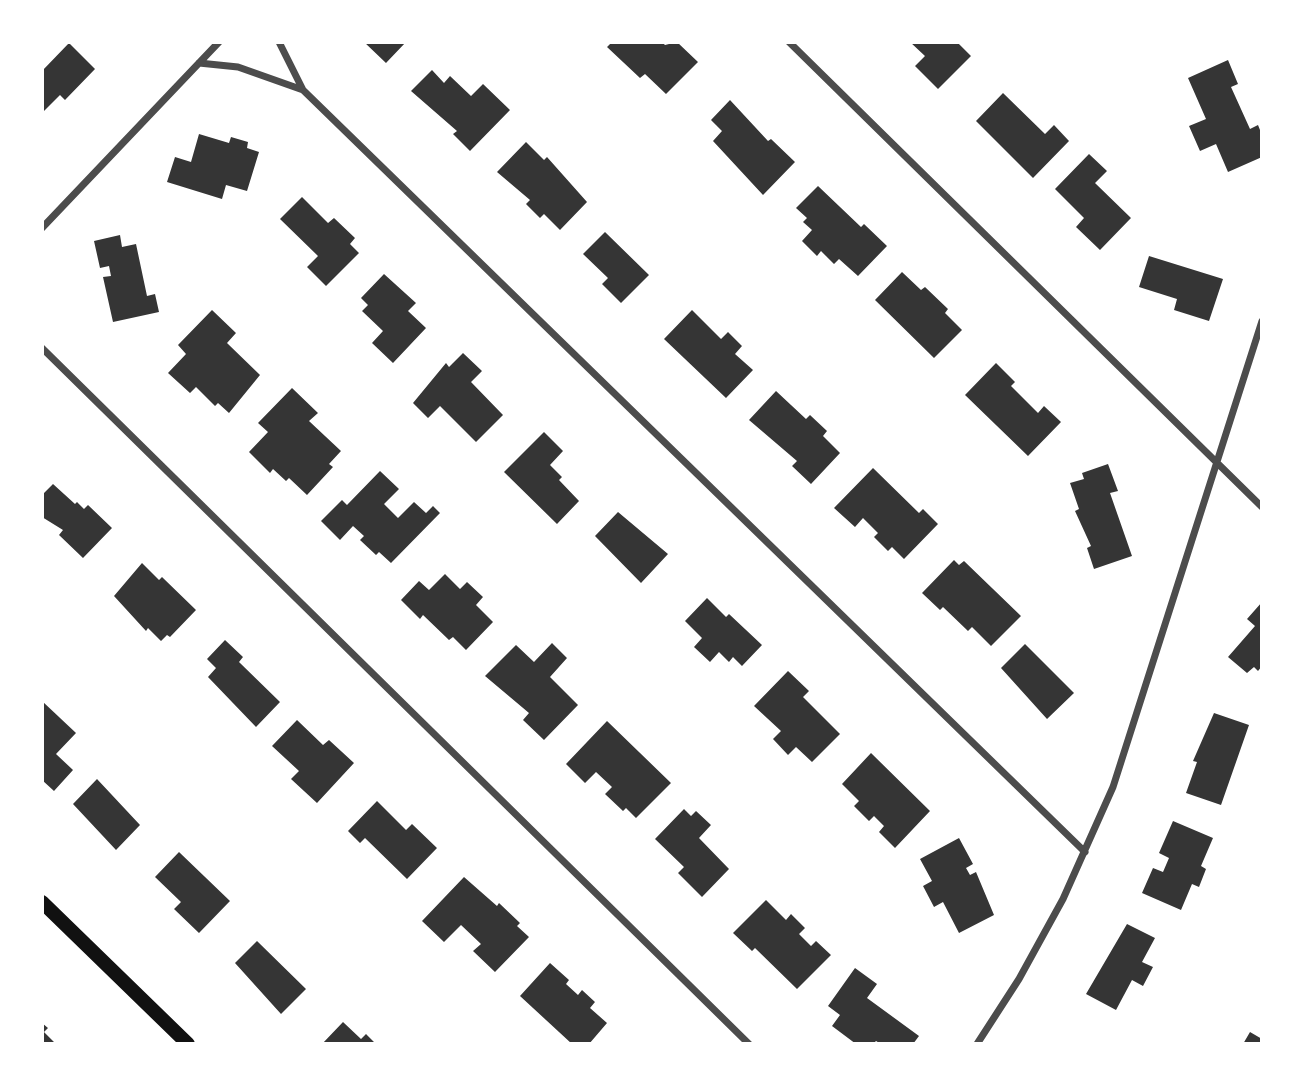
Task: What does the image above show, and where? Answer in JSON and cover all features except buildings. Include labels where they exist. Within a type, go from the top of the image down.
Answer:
[{"type":"main road","points":[[42,902],[188,1044]]},
{"type":"street","points":[[42,228],[219,42]]},
{"type":"street","points":[[279,42],[303,90],[1085,852]]},
{"type":"street","points":[[789,42],[1262,508]]},
{"type":"street","points":[[199,63],[238,66],[303,90]]},
{"type":"street","points":[[977,1044],[1018,979],[1063,899],[1127,751],[1262,321]]},
{"type":"street","points":[[43,352],[749,1044]]}]
